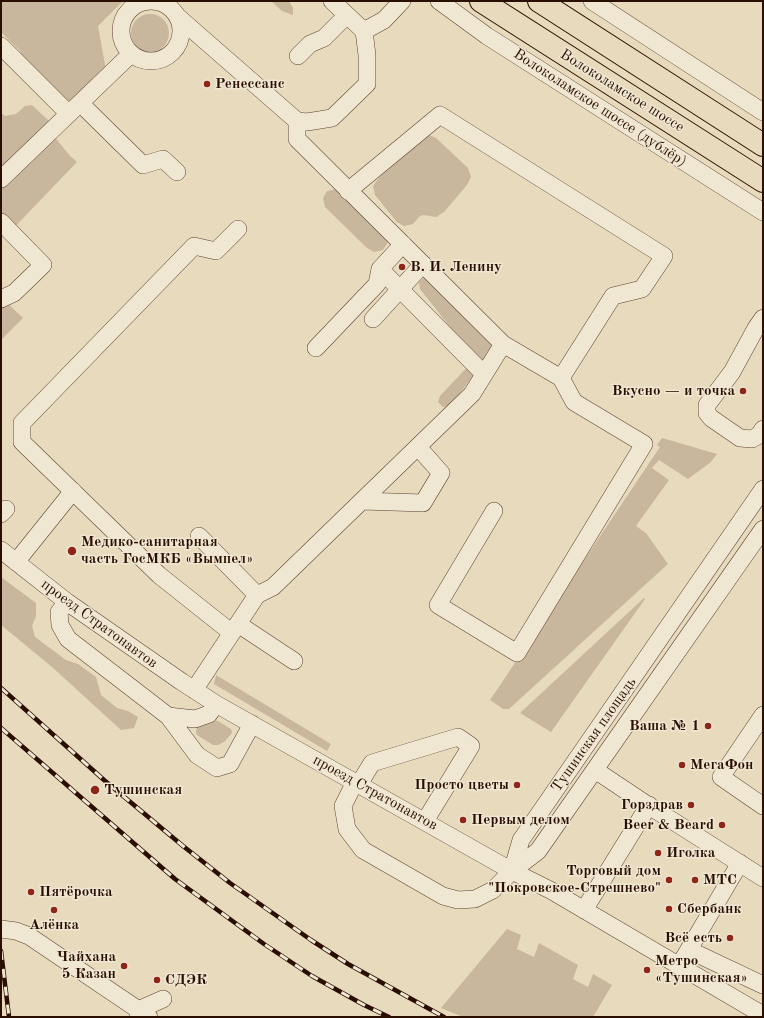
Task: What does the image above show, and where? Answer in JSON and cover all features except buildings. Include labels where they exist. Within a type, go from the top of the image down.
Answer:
[{"type":"main road","name":"Волоколамское шоссе","points":[[481,1],[763,181]]},
{"type":"main road","name":"Волоколамское шоссе","points":[[539,1],[763,145]]},
{"type":"street","points":[[178,17],[181,29],[180,41],[174,51],[164,58],[153,61],[141,60],[131,54],[124,44],[120,33],[122,21],[128,11],[143,2],[161,2],[171,8],[178,17],[297,121],[307,122],[332,118],[367,84],[367,55],[364,31],[332,1]]},
{"type":"street","points":[[364,31],[384,20],[402,1]]},
{"type":"street","name":"Волоколамское шоссе (дублёр)","points":[[439,1],[487,36],[763,212]]},
{"type":"street","points":[[592,1],[763,112]]},
{"type":"street","points":[[298,56],[310,44],[324,38],[347,15]]},
{"type":"street","points":[[1,46],[143,165],[163,159],[177,172]]},
{"type":"street","points":[[1,179],[131,54]]},
{"type":"street","points":[[348,190],[440,115],[664,256],[642,289],[613,296],[561,378]]},
{"type":"street","points":[[297,121],[297,139],[503,344],[561,378],[574,402],[644,444],[517,653],[438,605],[494,511]]},
{"type":"street","points":[[1,222],[43,265],[14,293],[1,299]]},
{"type":"street","points":[[238,229],[216,251],[194,246],[22,422],[22,442],[159,575],[235,628],[294,661]]},
{"type":"street","points":[[316,348],[377,284],[380,269],[403,244]]},
{"type":"street","points":[[373,319],[423,264]]},
{"type":"street","points":[[380,269],[484,374]]},
{"type":"street","points":[[761,326],[732,372],[707,405],[707,413],[710,418],[740,438],[752,439],[759,435],[763,429]]},
{"type":"street","points":[[194,690],[257,596],[273,587],[472,394],[503,344]]},
{"type":"street","points":[[362,501],[423,503],[442,473],[418,447]]},
{"type":"street","name":"Тушинская площадь","points":[[512,871],[521,840],[763,489]]},
{"type":"street","points":[[16,562],[73,491]]},
{"type":"street","name":"Тушинская площадь","points":[[512,871],[538,851],[763,529]]},
{"type":"street","points":[[199,536],[257,596]]},
{"type":"street","name":"проезд Стратонавтов","points":[[1,550],[67,602],[216,704],[512,871],[552,891],[763,1015]]},
{"type":"street","points":[[67,602],[59,612],[60,625],[68,639],[168,716],[196,755],[217,768],[230,764],[252,724]]},
{"type":"street","points":[[168,716],[196,719],[210,714],[216,704]]},
{"type":"street","points":[[763,715],[721,777],[763,806]]},
{"type":"street","points":[[425,821],[471,746],[458,737],[372,763],[357,783],[343,806],[347,829],[363,850],[443,896],[458,900],[474,899],[493,890],[512,871]]},
{"type":"street","points":[[595,770],[763,878]]},
{"type":"street","points":[[584,910],[649,805]]},
{"type":"street","points":[[680,966],[740,863]]},
{"type":"street","points":[[1,929],[29,936],[142,1015],[163,999]]},
{"type":"street","points":[[689,950],[763,985]]},
{"type":"shaded area","points":[[1,1],[123,1],[98,26],[106,70],[75,100],[63,102],[25,65],[20,51],[1,32]]},
{"type":"shaded area","points":[[271,1],[289,1],[293,8],[293,15],[282,11]]},
{"type":"shaded area","points":[[146,14],[154,14],[164,19],[168,26],[168,40],[164,47],[154,52],[146,52],[136,47],[134,44],[131,37],[131,29],[136,19],[139,17]]},
{"type":"shaded area","points":[[32,105],[50,122],[57,140],[77,162],[5,237],[1,233],[1,113],[5,116],[16,114],[25,106]]},
{"type":"shaded area","points":[[427,134],[436,138],[468,168],[471,177],[467,185],[444,212],[436,217],[423,215],[413,224],[404,226],[397,222],[375,195],[373,186],[419,137]]},
{"type":"shaded area","points":[[336,189],[385,233],[388,242],[383,250],[374,252],[367,248],[325,207],[323,198],[327,191]]},
{"type":"shaded area","points":[[424,278],[430,280],[494,342],[494,349],[450,406],[443,407],[438,402],[440,396],[472,362],[472,355],[420,289],[419,282]]},
{"type":"shaded area","points":[[6,302],[23,318],[1,340],[1,307]]},
{"type":"shaded area","points":[[662,438],[717,454],[711,462],[688,479],[659,460],[652,468],[669,480],[636,526],[646,533],[668,564],[509,709],[503,709],[490,700],[660,447],[657,445]]},
{"type":"shaded area","points":[[1,577],[36,603],[36,616],[32,626],[35,637],[66,660],[78,664],[96,677],[101,695],[117,708],[128,711],[138,717],[134,728],[121,730],[52,667],[1,625]]},
{"type":"shaded area","points":[[644,598],[645,599],[551,732],[520,713]]},
{"type":"shaded area","points":[[216,675],[331,744],[327,751],[214,684]]},
{"type":"shaded area","points":[[211,720],[218,721],[231,729],[232,733],[224,742],[218,745],[213,745],[197,735],[196,732],[197,726]]},
{"type":"shaded area","points":[[507,929],[521,935],[517,949],[534,957],[539,943],[578,965],[573,979],[588,987],[593,974],[612,985],[593,1017],[463,1017],[441,1008]]},
{"type":"railway","points":[[1,688],[104,780],[230,883],[348,964],[444,1017]]},
{"type":"railway","points":[[1,728],[175,879],[264,944],[312,976],[389,1017]]},
{"type":"railway","points":[[1,951],[9,1017]]},
{"type":"place","name":"Ренессанс","points":[[207,84]]},
{"type":"place","name":"В. И. Ленину","points":[[402,267]]},
{"type":"place","name":"Вкусно — и точка","points":[[743,391]]},
{"type":"place","name":"Медико-санитарная часть ГосМКБ «Вымпел»","points":[[72,551]]},
{"type":"place","name":"Ваша № 1","points":[[708,726]]},
{"type":"place","name":"МегаФон","points":[[682,765]]},
{"type":"place","name":"Просто цветы","points":[[517,785]]},
{"type":"place","name":"Тушинская","points":[[95,790]]},
{"type":"place","name":"Горздрав","points":[[691,805]]},
{"type":"place","name":"Первым делом","points":[[463,820]]},
{"type":"place","name":"Beer & Beard","points":[[722,825]]},
{"type":"place","name":"Иголка","points":[[658,853]]},
{"type":"place","name":"Торговый дом \"Покровское-Стрешнево\"","points":[[669,880]]},
{"type":"place","name":"МТС","points":[[695,880]]},
{"type":"place","name":"Пятёрочка","points":[[31,892]]},
{"type":"place","name":"Сбербанк","points":[[669,909]]},
{"type":"place","name":"Алёнка","points":[[54,910]]},
{"type":"place","name":"Всё есть","points":[[730,938]]},
{"type":"place","name":"Чайхана 5 Казан","points":[[124,966]]},
{"type":"place","name":"Метро «Тушинская»","points":[[647,970]]},
{"type":"place","name":"СДЭК","points":[[157,980]]}]
